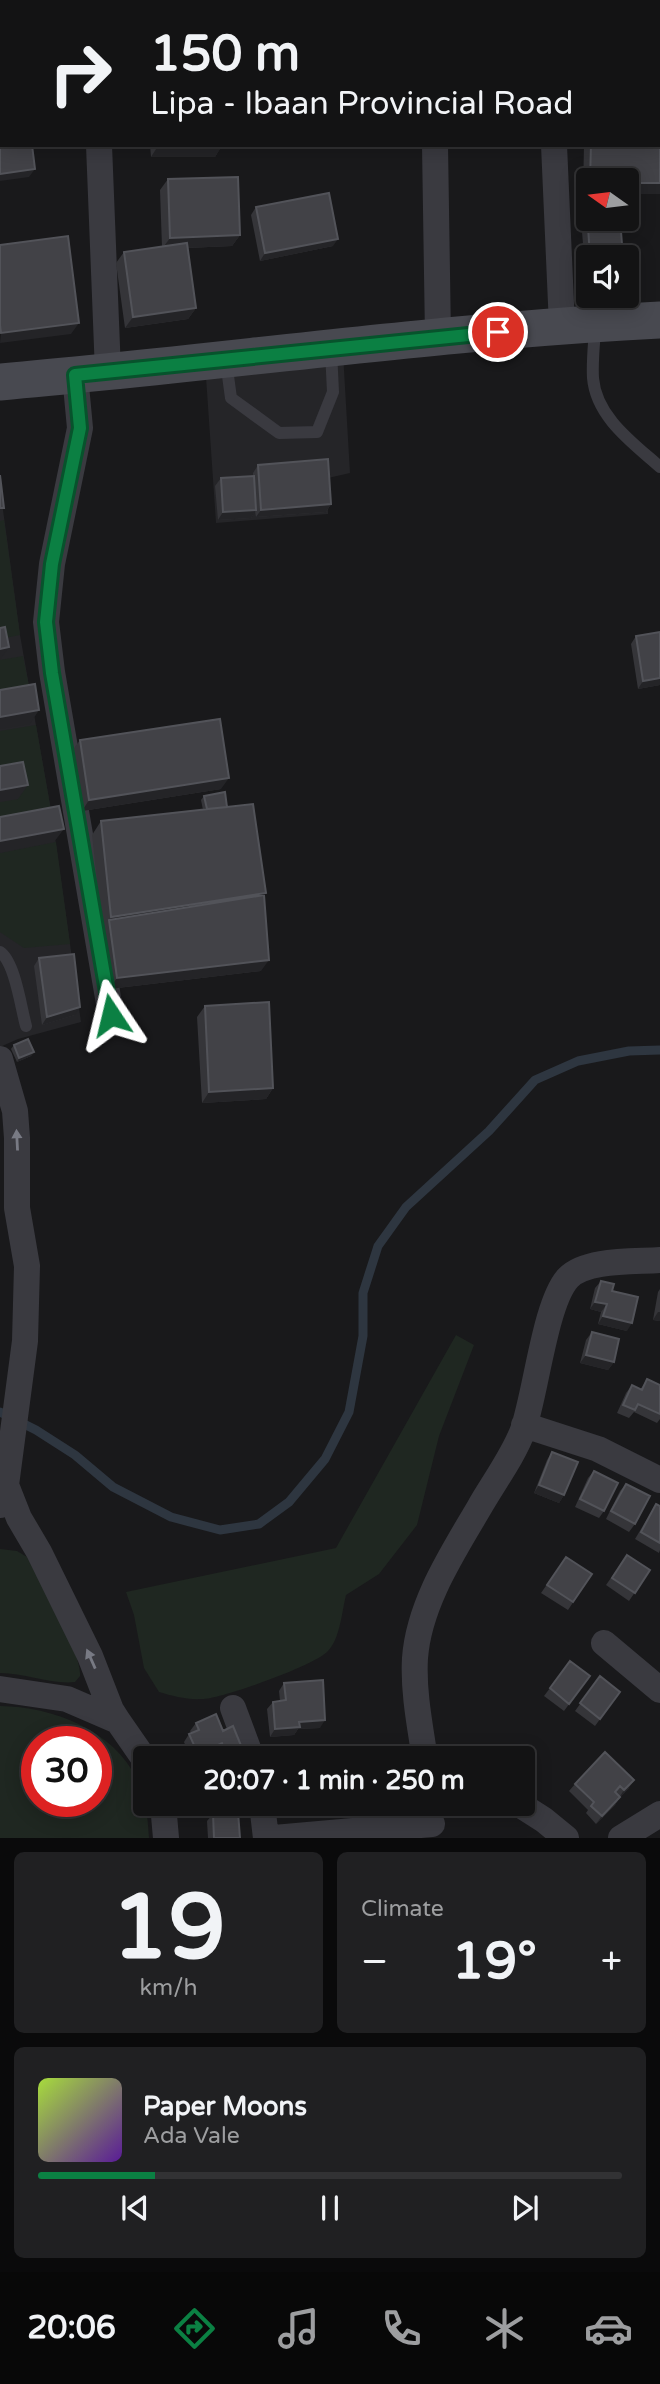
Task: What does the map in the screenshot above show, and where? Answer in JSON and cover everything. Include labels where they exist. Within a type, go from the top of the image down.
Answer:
[{"type":"main road","points":[[0,382],[438,337],[660,320]]},
{"type":"street","points":[[99,147],[92,373],[52,564],[46,622],[52,673],[111,1015]]},
{"type":"street","points":[[435,147],[438,337]]},
{"type":"street","points":[[554,147],[579,325]]},
{"type":"street","points":[[0,1059],[15,1111],[18,1208],[27,1266],[25,1341],[4,1490],[39,1552],[90,1656],[111,1710],[135,1746]]},
{"type":"street","points":[[0,1169],[18,1208]]},
{"type":"street","points":[[424,1746],[415,1660],[425,1612],[441,1575],[520,1438],[560,1289],[578,1269],[660,1260]]},
{"type":"street","points":[[524,1426],[598,1449],[660,1480]]},
{"type":"street","points":[[604,1643],[660,1690]]},
{"type":"street","points":[[0,1689],[67,1699],[118,1721]]},
{"type":"street","points":[[233,1708],[247,1746]]},
{"type":"street","points":[[535,1814],[566,1838]]},
{"type":"street","points":[[621,1838],[660,1814]]},
{"type":"street","points":[[164,1816],[166,1838]]},
{"type":"street","points":[[263,1816],[266,1838]]},
{"type":"street","points":[[274,1838],[432,1822]]},
{"type":"lane","points":[[579,325],[598,399],[605,415],[660,467]]},
{"type":"lane","points":[[226,360],[230,398],[279,433],[317,432],[333,392],[331,349]]},
{"type":"lane","points":[[0,952],[6,956],[10,967],[26,1026]]},
{"type":"shaded area","points":[[343,353],[350,473],[328,478],[328,514],[216,523],[206,377]]},
{"type":"shaded area","points":[[0,488],[20,635],[52,816],[81,1022],[18,1039],[0,1047]]},
{"type":"shaded area","points":[[4,520],[20,635],[0,639],[0,521]]},
{"type":"shaded area","points":[[23,656],[31,696],[0,702],[0,660]]},
{"type":"shaded area","points":[[36,725],[52,816],[0,826],[0,802],[18,799],[0,777],[0,731]]},
{"type":"shaded area","points":[[56,842],[70,944],[24,948],[0,932],[0,853]]},
{"type":"shaded area","points":[[456,1335],[474,1345],[439,1436],[417,1525],[379,1574],[346,1595],[338,1632],[328,1651],[288,1672],[212,1698],[191,1699],[159,1692],[144,1668],[134,1615],[126,1592],[336,1548]]},
{"type":"shaded area","points":[[0,1549],[17,1551],[27,1557],[75,1652],[80,1676],[75,1682],[0,1673]]},
{"type":"shaded area","points":[[0,1706],[44,1712],[82,1726],[21,1726],[21,1817],[112,1817],[112,1747],[133,1773],[133,1816],[147,1816],[149,1838],[0,1838]]},
{"type":"building","points":[[0,147],[32,147],[35,169],[0,174]]},
{"type":"building","points":[[591,147],[660,147],[660,183],[639,183],[639,168],[590,168]]},
{"type":"building","points":[[238,177],[240,235],[170,238],[168,179]]},
{"type":"building","points":[[329,193],[338,239],[265,253],[256,207]]},
{"type":"building","points":[[588,231],[621,231],[622,245],[589,245]]},
{"type":"building","points":[[68,236],[79,323],[1,333],[0,245]]},
{"type":"building","points":[[187,243],[196,308],[133,317],[124,252]]},
{"type":"building","points":[[328,459],[331,504],[261,510],[258,465]]},
{"type":"building","points":[[0,475],[4,508],[0,508]]},
{"type":"building","points":[[254,476],[256,510],[223,512],[221,478]]},
{"type":"building","points":[[5,627],[9,647],[0,649],[0,628]]},
{"type":"building","points":[[660,632],[660,678],[643,681],[636,636]]},
{"type":"building","points":[[35,684],[39,710],[0,717],[0,690]]},
{"type":"building","points":[[220,719],[229,778],[89,800],[80,740]]},
{"type":"building","points":[[23,762],[28,785],[0,790],[0,766]]},
{"type":"building","points":[[225,792],[227,807],[207,809],[204,796]]},
{"type":"building","points":[[253,804],[266,893],[111,917],[101,821]]},
{"type":"building","points":[[59,806],[64,829],[0,841],[0,817]]},
{"type":"building","points":[[264,895],[269,960],[117,978],[109,920]]},
{"type":"building","points":[[74,954],[80,1007],[47,1017],[39,958]]},
{"type":"building","points":[[269,1002],[273,1088],[209,1092],[205,1006]]},
{"type":"building","points":[[28,1039],[34,1052],[19,1058],[14,1045]]},
{"type":"building","points":[[601,1281],[614,1284],[612,1291],[638,1297],[632,1323],[603,1316],[607,1304],[595,1302]]},
{"type":"building","points":[[592,1332],[619,1339],[614,1362],[586,1355]]},
{"type":"building","points":[[647,1379],[660,1385],[660,1414],[638,1404],[635,1410],[623,1405],[632,1385],[642,1390]]},
{"type":"building","points":[[552,1452],[578,1462],[564,1495],[539,1485]]},
{"type":"building","points":[[594,1471],[618,1483],[604,1511],[580,1499]]},
{"type":"building","points":[[626,1484],[650,1496],[635,1524],[611,1511]]},
{"type":"building","points":[[656,1504],[660,1506],[660,1543],[641,1532]]},
{"type":"building","points":[[627,1555],[650,1570],[635,1593],[612,1578]]},
{"type":"building","points":[[566,1557],[592,1574],[573,1602],[547,1585]]},
{"type":"building","points":[[570,1661],[590,1676],[569,1704],[550,1688]]},
{"type":"building","points":[[600,1676],[620,1692],[600,1719],[580,1703]]},
{"type":"building","points":[[323,1680],[325,1720],[299,1722],[300,1727],[275,1729],[273,1702],[286,1700],[284,1683]]},
{"type":"building","points":[[216,1714],[223,1731],[233,1726],[241,1746],[223,1746],[222,1743],[215,1746],[194,1746],[189,1734],[199,1730],[196,1723]]},
{"type":"building","points":[[605,1752],[634,1780],[624,1790],[620,1786],[615,1792],[620,1797],[602,1816],[591,1806],[594,1802],[575,1784]]},
{"type":"building","points":[[213,1816],[238,1816],[240,1838],[214,1838]]},
{"type":"waterway","points":[[0,1412],[36,1430],[75,1455],[113,1487],[171,1517],[220,1530],[259,1524],[289,1502],[325,1459],[349,1412],[363,1336],[363,1293],[378,1246],[406,1207],[489,1131],[535,1080],[578,1061],[629,1051],[660,1050]]},
{"type":"route","points":[[111,1015],[52,673],[46,622],[52,564],[80,428],[75,375],[498,332]]}]
